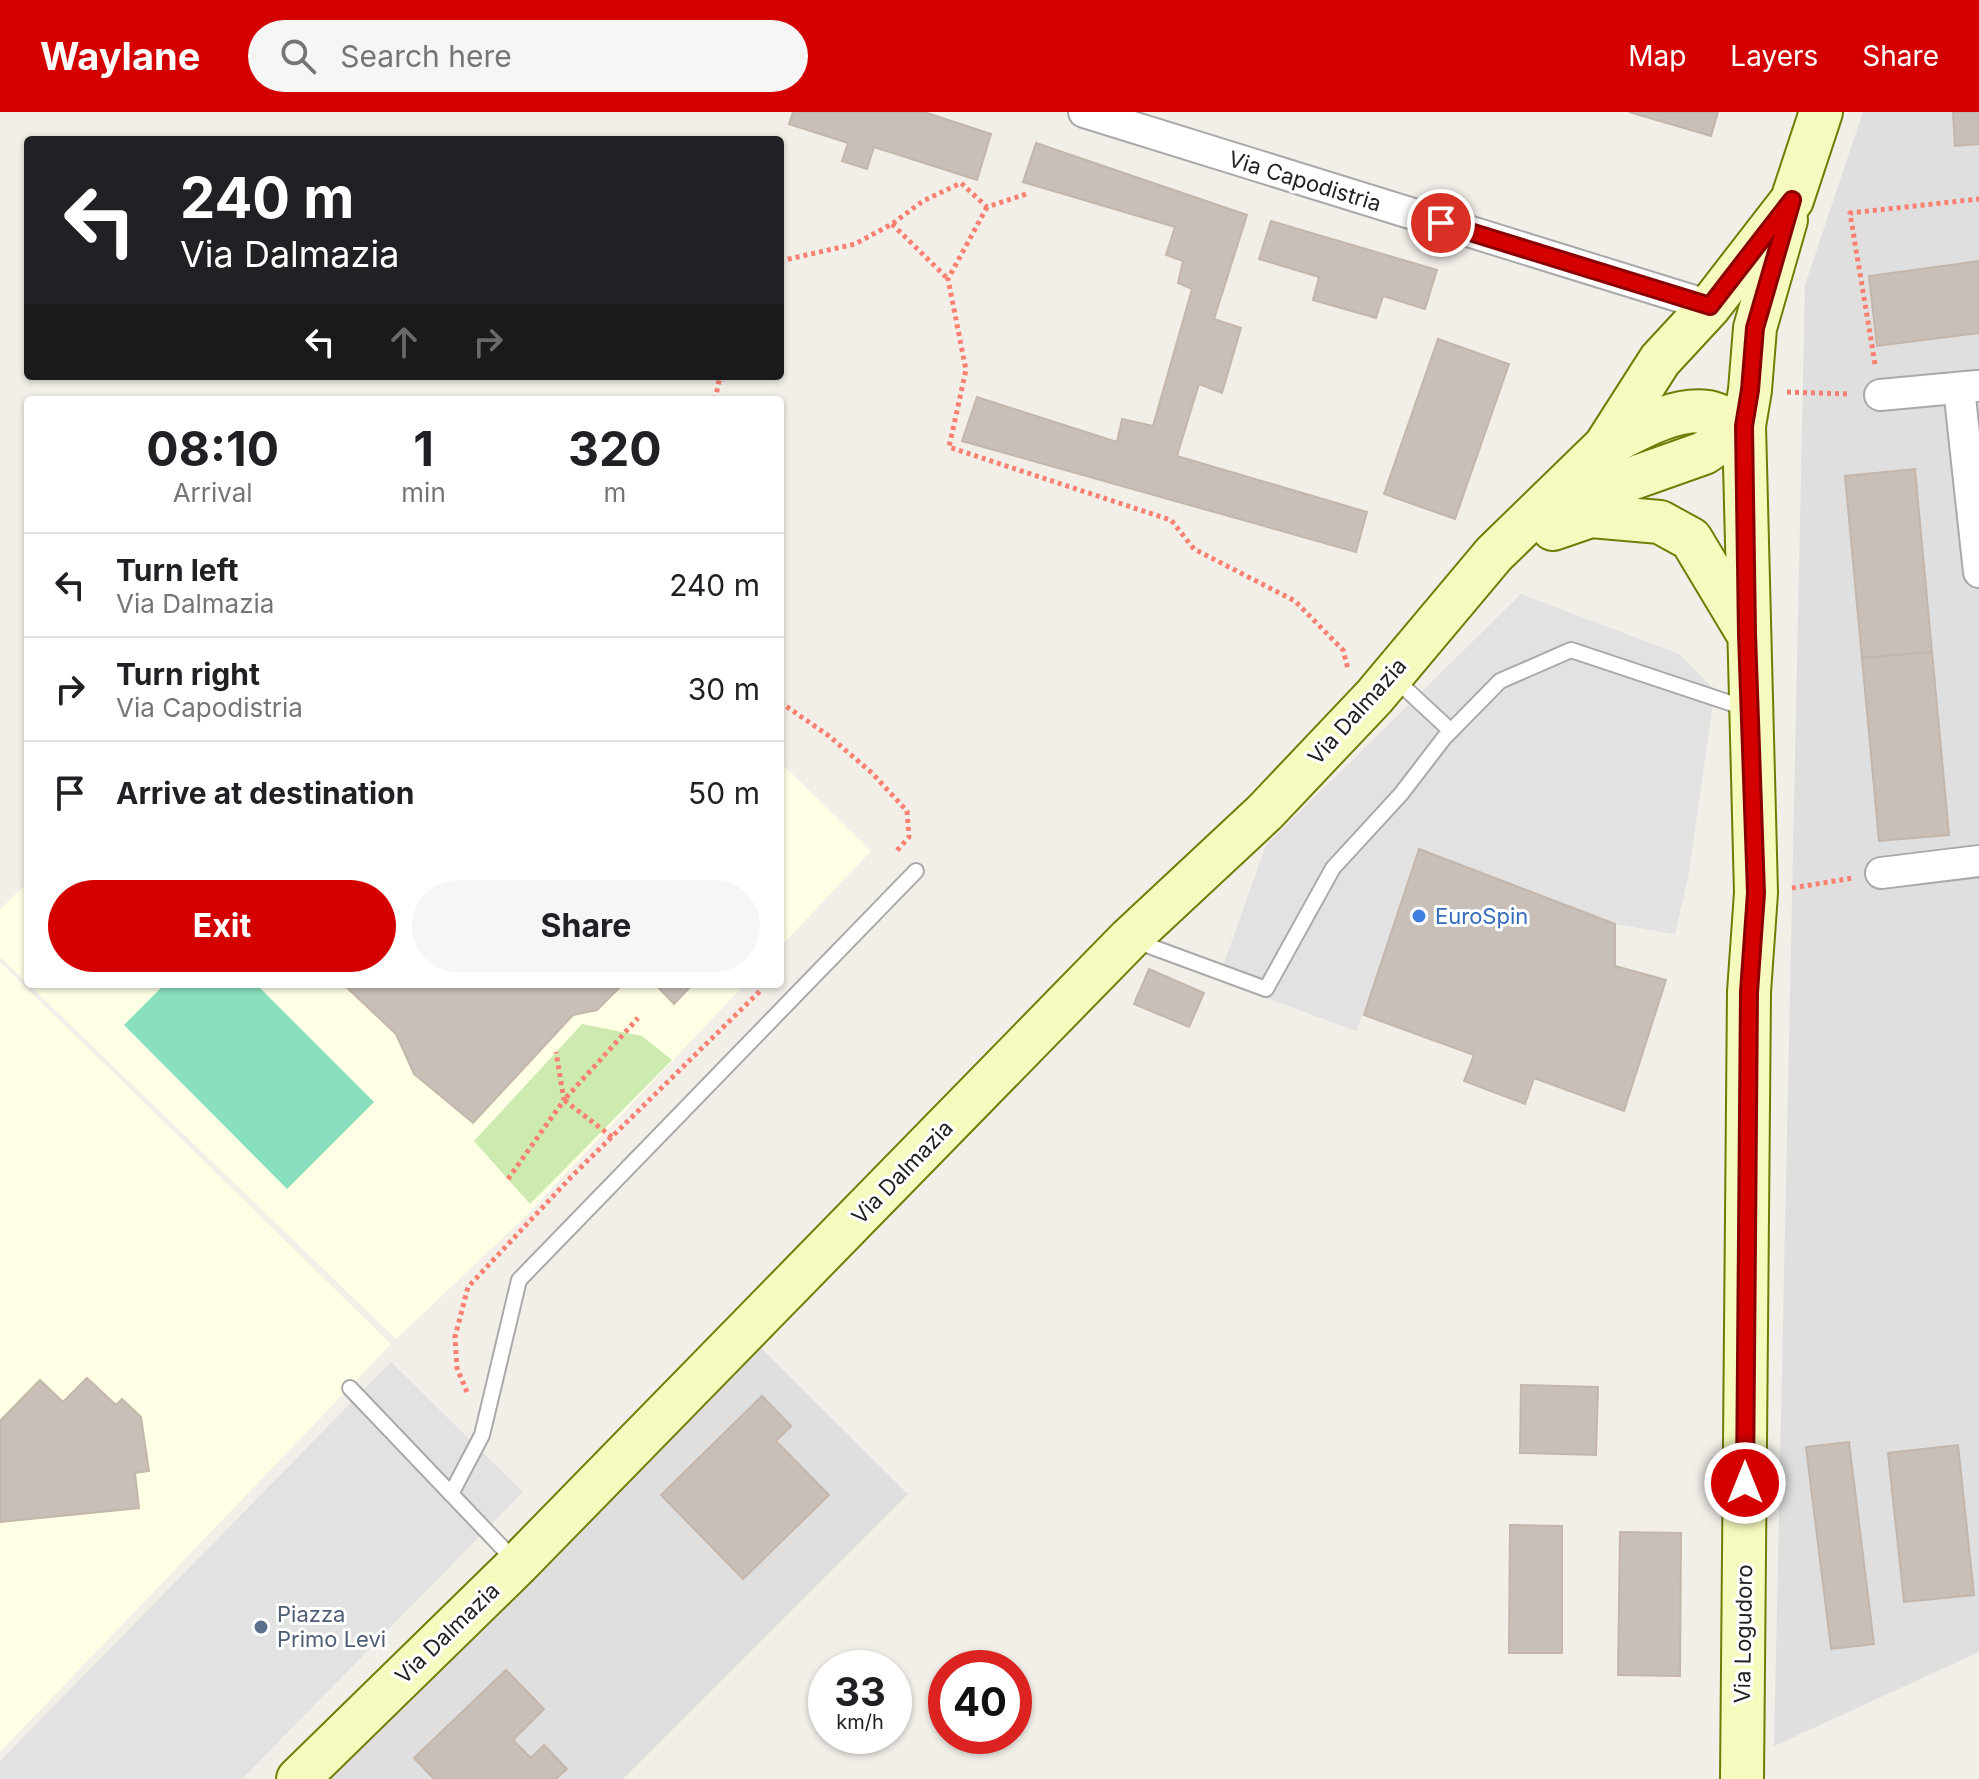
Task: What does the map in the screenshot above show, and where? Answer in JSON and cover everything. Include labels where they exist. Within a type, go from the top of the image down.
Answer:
[{"type":"street","name":"Via Capodistria","points":[[1084,112],[1144,121],[1710,306]]},
{"type":"street","name":"Via Dalmazia","points":[[298,1779],[518,1564],[1129,939],[1265,812],[1382,686],[1494,554],[1605,446],[1660,360],[1710,306],[1792,200],[1821,112]]},
{"type":"street","name":"Via Logudoro","points":[[1742,1779],[1749,992],[1756,893],[1747,634],[1747,408],[1755,328],[1792,200]]},
{"type":"street","points":[[1880,395],[1969,387],[1979,572]]},
{"type":"street","name":"Via Dalmazia","points":[[1605,446],[1648,425],[1684,413],[1747,408]]},
{"type":"street","name":"Via Dalmazia","points":[[1548,530],[1591,493],[1704,453],[1747,408]]},
{"type":"street","name":"Via Dalmazia","points":[[1494,554],[1548,530],[1591,516],[1660,522],[1691,539],[1747,634]]},
{"type":"street","points":[[1881,873],[1979,861]]},
{"type":"lane","points":[[1129,939],[1266,989],[1333,868],[1401,794],[1451,731],[1500,681],[1571,650],[1751,711]]},
{"type":"lane","points":[[1382,686],[1451,731]]},
{"type":"lane","points":[[451,1494],[482,1435],[519,1280],[916,871]]},
{"type":"lane","points":[[350,1388],[518,1564]]},
{"type":"path","points":[[784,260],[855,244],[892,224],[923,201],[961,183],[987,207]]},
{"type":"path","points":[[948,279],[987,207],[1026,194]]},
{"type":"path","points":[[1747,408],[1880,395],[1850,213],[1979,199]]},
{"type":"path","points":[[892,224],[948,279],[966,370],[949,447],[1171,520],[1194,549],[1295,601],[1343,650],[1349,675],[1382,686]]},
{"type":"path","points":[[784,705],[829,736],[872,773],[907,811],[909,837],[891,858]]},
{"type":"path","points":[[1756,893],[1881,873]]},
{"type":"path","points":[[508,1179],[564,1100],[638,1018]]},
{"type":"path","points":[[556,1052],[564,1100],[612,1137]]},
{"type":"shaded area","points":[[1863,112],[1979,112],[1979,1652],[1774,1746],[1805,285]]},
{"type":"shaded area","points":[[1521,594],[1679,654],[1715,690],[1688,878],[1675,934],[1615,924],[1420,849],[1380,970],[1356,1031],[1218,980],[1266,845]]},
{"type":"shaded area","points":[[784,766],[871,851],[784,943]]},
{"type":"shaded area","points":[[24,886],[24,980],[0,957],[0,910]]},
{"type":"shaded area","points":[[0,962],[391,1344],[0,1752]]},
{"type":"shaded area","points":[[32,988],[741,988],[523,1219],[396,1339]]},
{"type":"shaded area","points":[[732,1319],[908,1494],[623,1779],[277,1779]]},
{"type":"shaded area","name":"Piazza Primo Levi","points":[[391,1362],[523,1492],[242,1779],[0,1779],[0,1761]]},
{"type":"green space","points":[[161,988],[260,988],[374,1102],[287,1189],[124,1025]]},
{"type":"green space","points":[[582,1024],[642,1036],[672,1060],[530,1204],[474,1141]]},
{"type":"building","points":[[793,112],[924,112],[991,134],[977,180],[874,147],[867,169],[842,161],[848,143],[789,124]]},
{"type":"building","points":[[1629,112],[1718,112],[1711,136]]},
{"type":"building","points":[[1953,112],[1979,112],[1979,144],[1955,146]]},
{"type":"building","points":[[1036,143],[1247,215],[1214,319],[1241,328],[1222,393],[1199,384],[1177,456],[1367,512],[1356,552],[962,441],[977,397],[1117,442],[1122,419],[1153,426],[1192,289],[1178,283],[1183,261],[1166,255],[1175,227],[1023,182]]},
{"type":"building","points":[[1271,221],[1437,270],[1425,309],[1383,296],[1376,318],[1313,300],[1319,277],[1259,259]]},
{"type":"building","points":[[1979,261],[1979,333],[1877,346],[1869,276]]},
{"type":"building","points":[[1438,339],[1509,364],[1455,519],[1384,494]]},
{"type":"building","points":[[1915,469],[1932,652],[1862,658],[1845,476]]},
{"type":"building","points":[[1932,652],[1949,835],[1879,841],[1862,658]]},
{"type":"building","points":[[1419,849],[1615,924],[1615,966],[1666,980],[1624,1111],[1534,1078],[1525,1104],[1464,1081],[1474,1055],[1364,1015]]},
{"type":"building","points":[[1149,969],[1204,993],[1189,1027],[1134,1004]]},
{"type":"building","points":[[347,988],[619,988],[597,1010],[573,1015],[473,1123],[414,1074],[396,1034]]},
{"type":"building","points":[[659,988],[689,988],[674,1004]]},
{"type":"building","points":[[87,1378],[116,1405],[122,1399],[141,1417],[149,1471],[135,1473],[139,1508],[0,1522],[0,1421],[40,1380],[63,1402]]},
{"type":"building","points":[[1521,1385],[1598,1387],[1596,1455],[1520,1453]]},
{"type":"building","points":[[762,1396],[791,1426],[776,1441],[829,1495],[743,1579],[661,1495]]},
{"type":"building","points":[[1849,1442],[1874,1644],[1831,1649],[1806,1447]]},
{"type":"building","points":[[1958,1445],[1974,1595],[1904,1602],[1888,1453]]},
{"type":"building","points":[[1510,1525],[1562,1526],[1562,1653],[1509,1653]]},
{"type":"building","points":[[1620,1532],[1681,1533],[1680,1676],[1618,1675]]},
{"type":"building","points":[[506,1670],[544,1709],[513,1740],[531,1758],[544,1745],[567,1769],[556,1779],[434,1779],[414,1758]]},
{"type":"place","name":"EuroSpin","points":[[1419,916]]},
{"type":"place","name":"Piazza Primo Levi","points":[[261,1627]]},
{"type":"route","points":[[1441,223],[1710,306],[1792,200],[1755,328],[1744,426],[1747,634],[1756,829],[1756,893],[1749,992],[1745,1483]]}]
